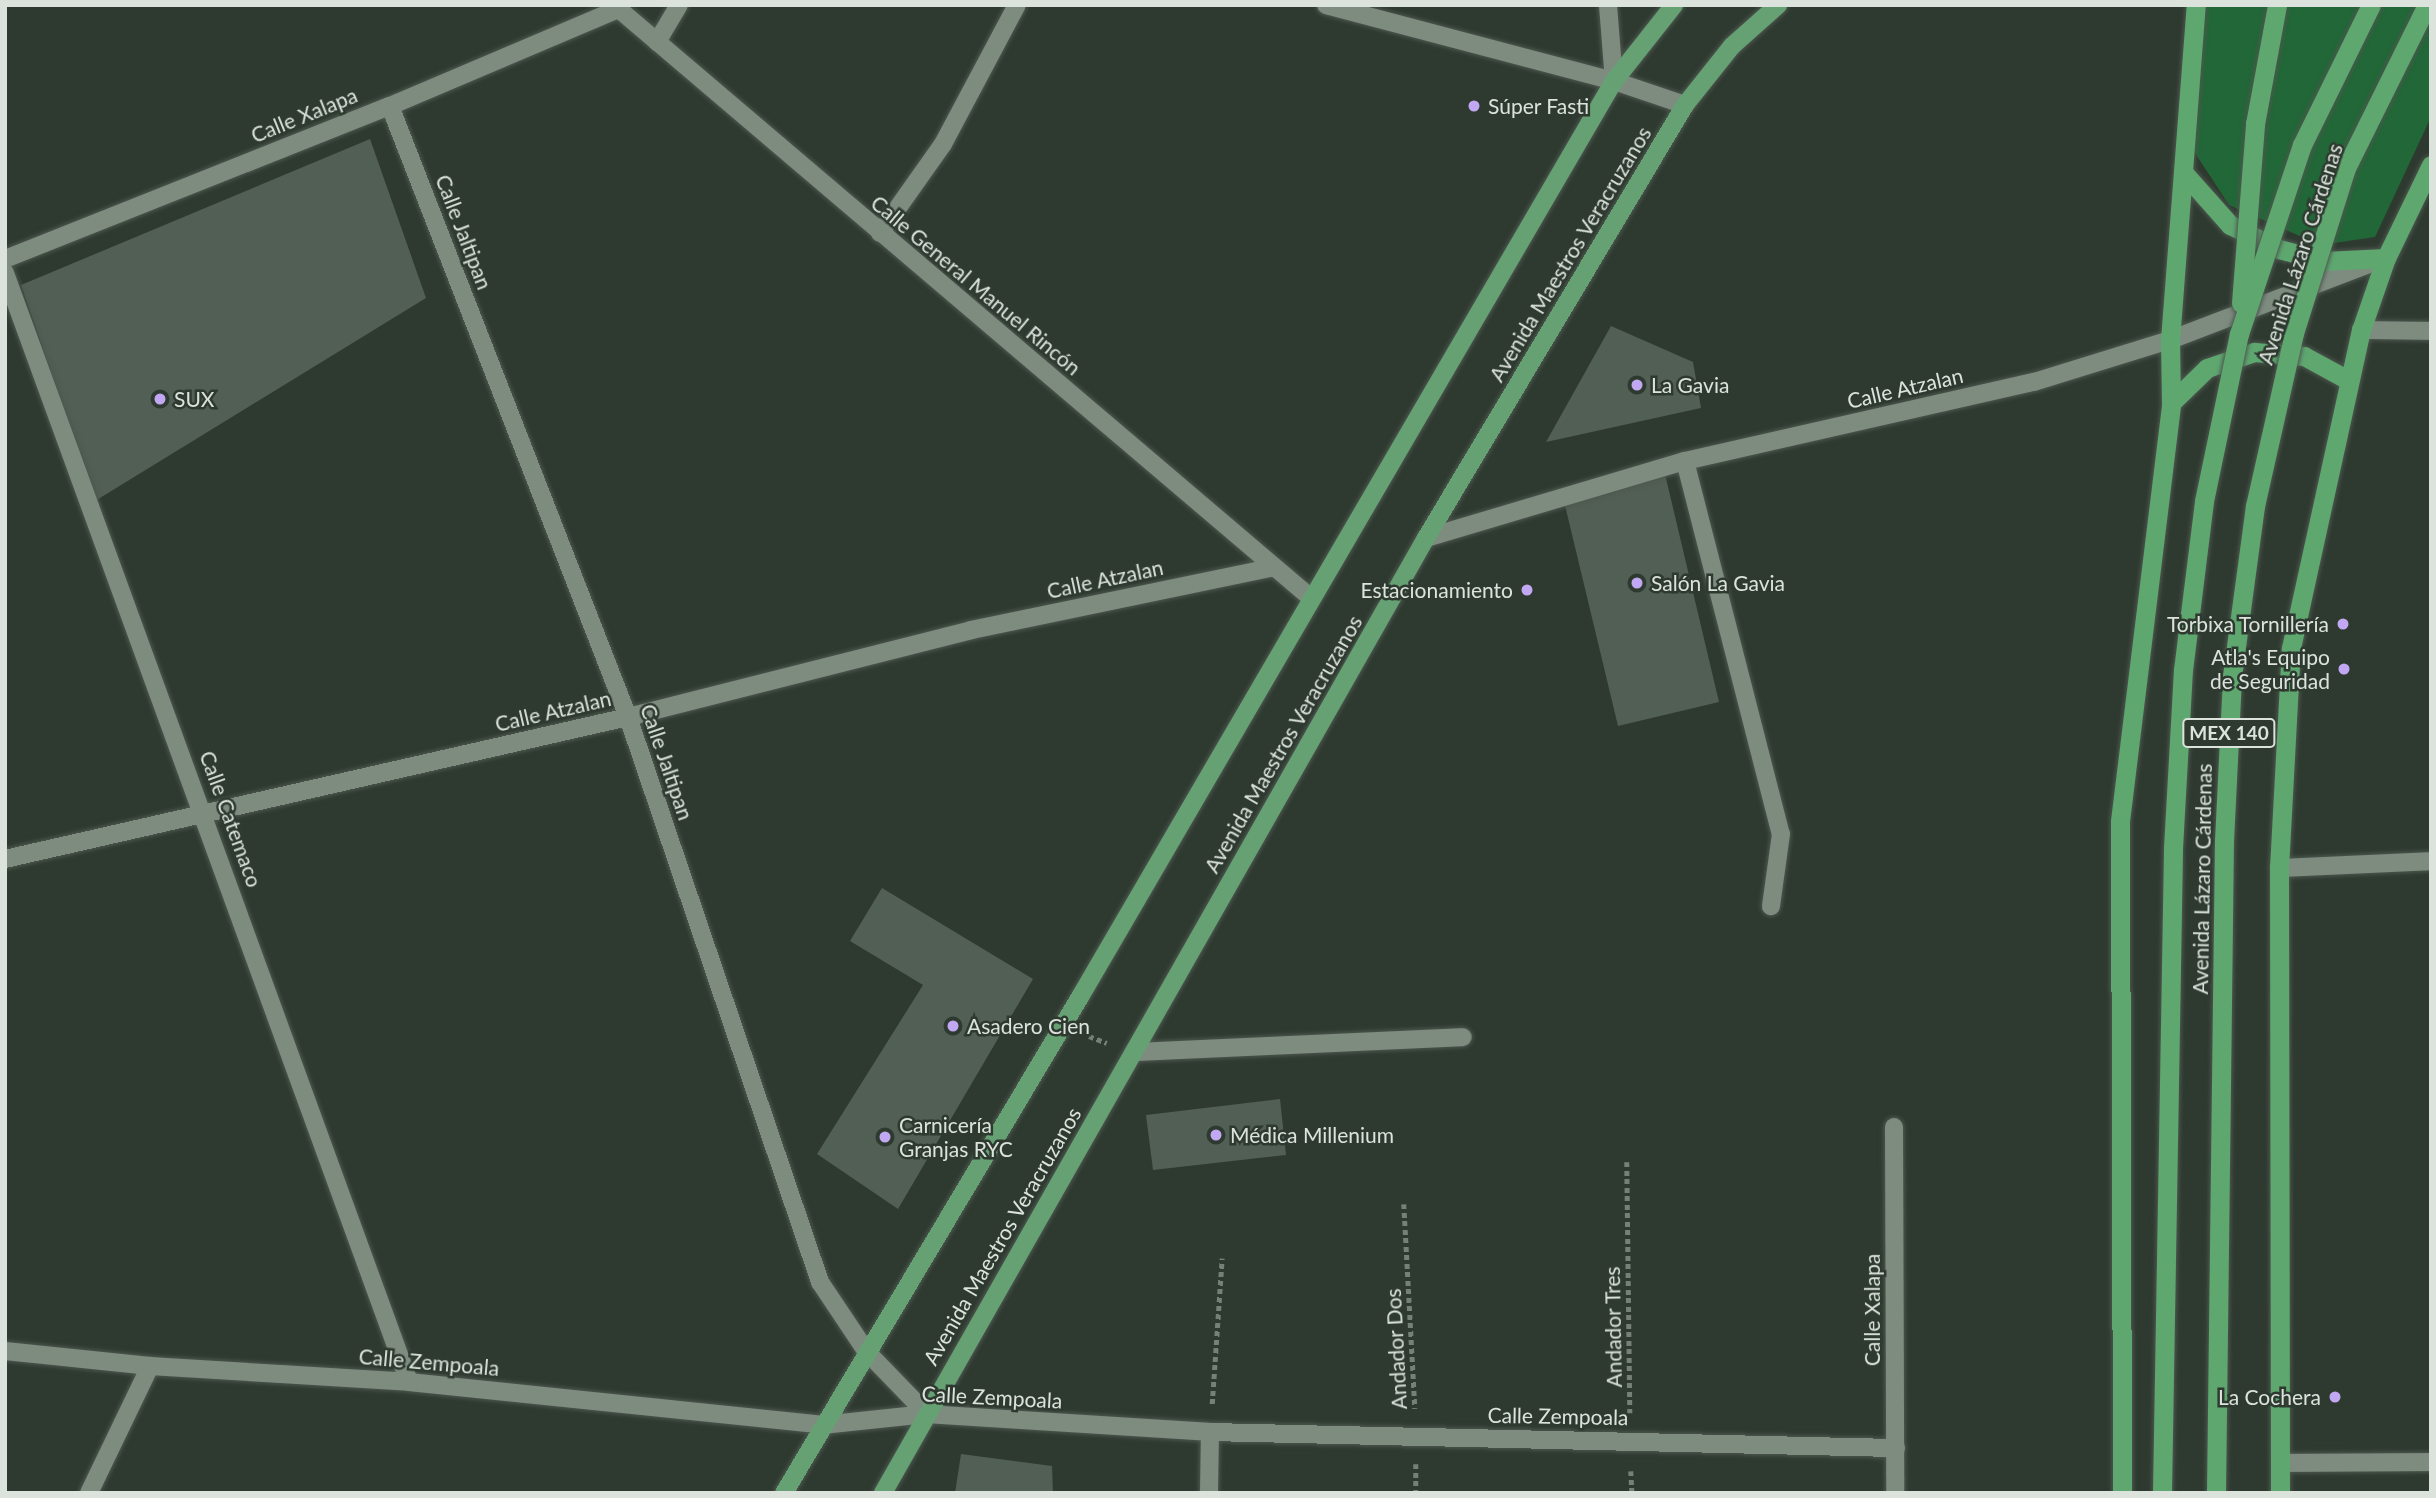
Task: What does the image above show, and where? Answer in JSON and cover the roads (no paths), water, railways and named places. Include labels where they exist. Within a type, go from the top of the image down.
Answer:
[{"type":"highway","points":[[2122,1493],[2120,821],[2171,403],[2170,340],[2196,5]]},
{"type":"highway","points":[[2239,334],[2255,124],[2277,5]]},
{"type":"highway","name":"Avenida Lázaro Cárdenas","points":[[2162,1493],[2173,848],[2183,670],[2204,501],[2239,334],[2302,145],[2371,5]]},
{"type":"highway","name":"Avenida Lázaro Cárdenas","points":[[2216,1493],[2224,841],[2232,676],[2255,506],[2294,333],[2346,168],[2427,5]]},
{"type":"highway","name":"MEX 140","points":[[2280,1493],[2279,868],[2291,648],[2361,330],[2386,258],[2431,165]]},
{"type":"highway","points":[[2183,172],[2230,225],[2279,249],[2324,261],[2386,258]]},
{"type":"highway","points":[[2171,403],[2207,368],[2254,352],[2304,356],[2348,380]]},
{"type":"main road","points":[[784,1493],[866,1351],[1062,1027],[1614,81],[1674,5]]},
{"type":"main road","name":"Avenida Maestros Veracruzanos","points":[[883,1493],[1426,538],[1685,105],[1732,46],[1778,5]]},
{"type":"street","points":[[657,42],[679,5]]},
{"type":"street","points":[[880,233],[943,144],[1017,5]]},
{"type":"street","points":[[1326,5],[1614,81],[1685,105]]},
{"type":"street","points":[[1608,5],[1614,81]]},
{"type":"street","name":"Calle General Manuel Rincón","points":[[616,7],[1311,598]]},
{"type":"street","name":"Calle Xalapa","points":[[5,259],[390,106],[616,7]]},
{"type":"street","name":"Calle Jaltipan","points":[[390,106],[628,717],[820,1282],[866,1351],[927,1414]]},
{"type":"street","name":"Calle Atzalan","points":[[1426,538],[1685,461],[2034,382],[2170,340],[2386,258]]},
{"type":"street","name":"Calle Catemaco","points":[[5,273],[206,816],[409,1382]]},
{"type":"street","points":[[2361,330],[2431,331]]},
{"type":"street","points":[[1685,461],[1781,834],[1771,906]]},
{"type":"street","name":"Calle Atzalan","points":[[5,859],[206,816],[628,717],[971,630],[1274,567]]},
{"type":"street","points":[[2279,868],[2431,862]]},
{"type":"street","points":[[1134,1052],[1463,1037]]},
{"type":"street","name":"Calle Xalapa","points":[[1894,1127],[1895,1493]]},
{"type":"street","name":"Calle Zempoala","points":[[5,1351],[150,1367],[409,1382],[822,1425],[927,1414],[1210,1432],[1896,1448]]},
{"type":"street","points":[[89,1493],[150,1367]]},
{"type":"street","points":[[1209,1493],[1210,1432]]},
{"type":"street","points":[[2280,1463],[2431,1462]]},
{"type":"place","name":"Súper Fasti","points":[[1474,106]]},
{"type":"place","name":"La Gavia","points":[[1637,385]]},
{"type":"place","name":"SUX","points":[[160,399]]},
{"type":"place","name":"Salón La Gavia","points":[[1637,583]]},
{"type":"place","name":"Estacionamiento","points":[[1527,590]]},
{"type":"place","name":"Torbixa Tornillería","points":[[2343,624]]},
{"type":"place","name":"Atla's Equipo de Seguridad","points":[[2344,669]]},
{"type":"place","name":"Asadero Cien","points":[[953,1026]]},
{"type":"place","name":"Médica Millenium","points":[[1216,1135]]},
{"type":"place","name":"Carnicería Granjas RYC","points":[[885,1137]]},
{"type":"place","name":"La Cochera","points":[[2335,1397]]}]
